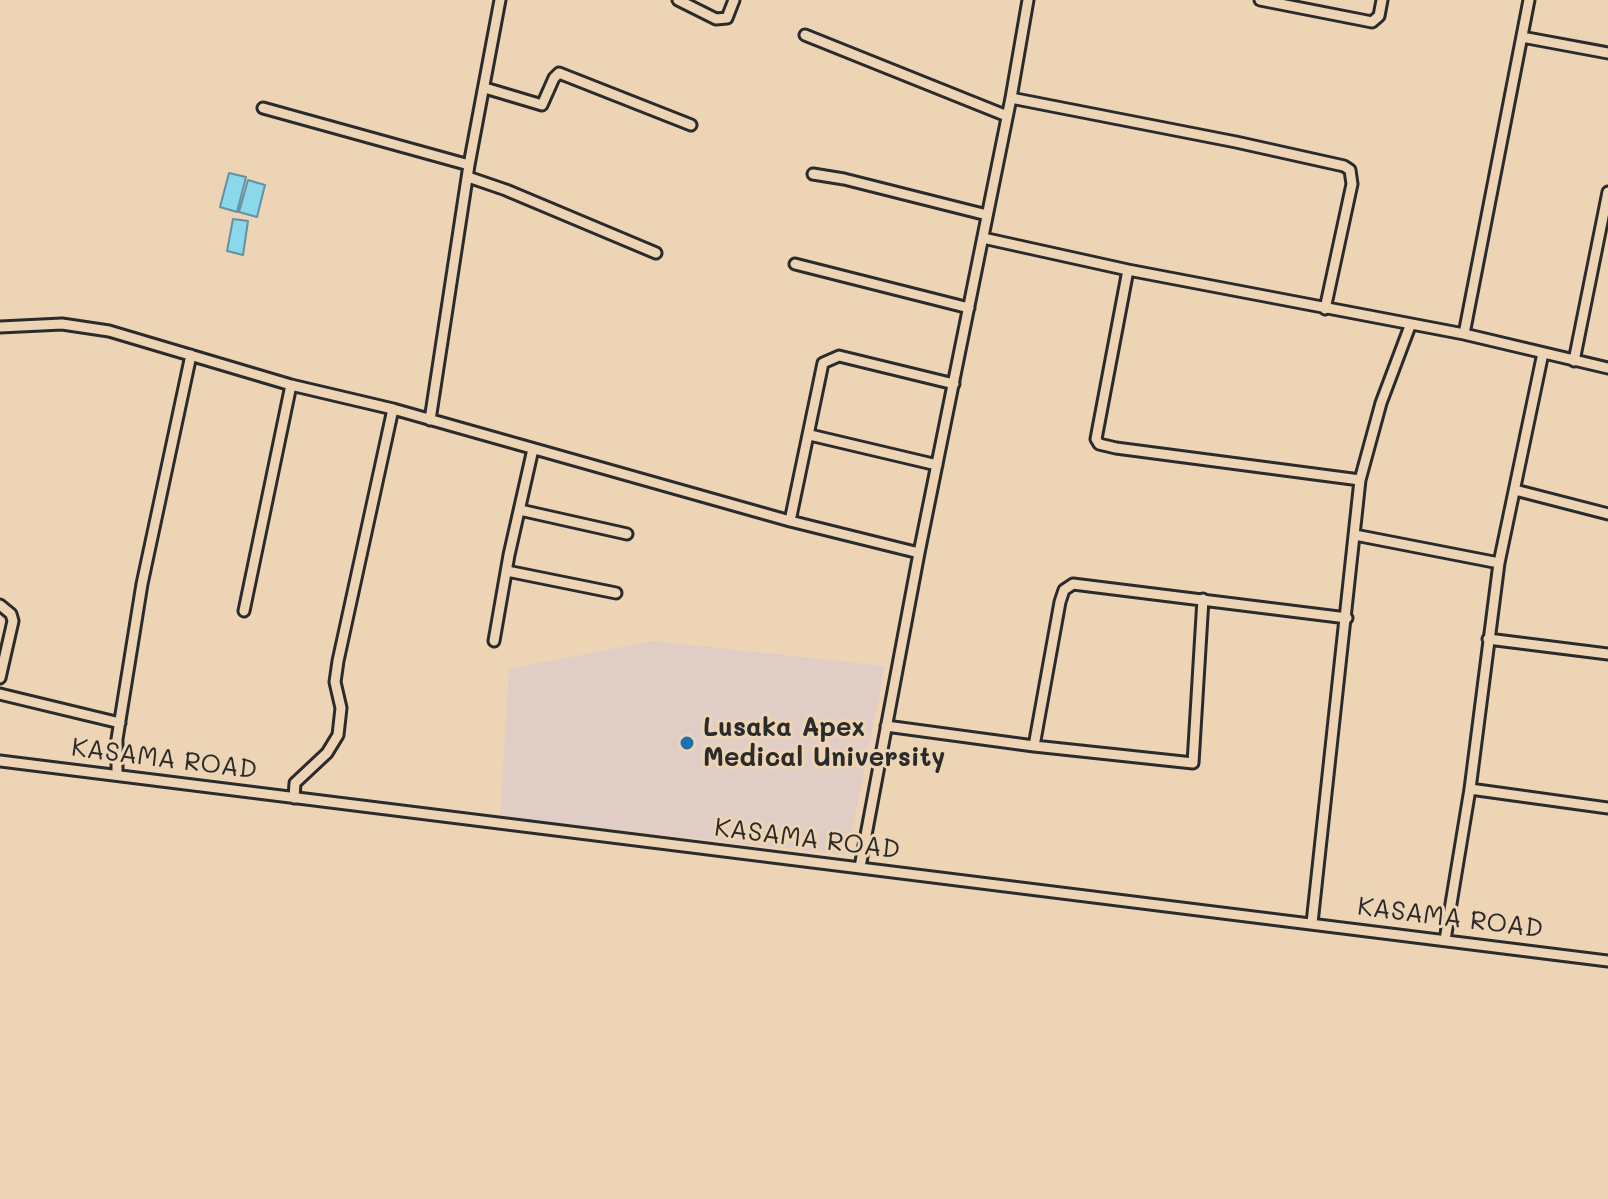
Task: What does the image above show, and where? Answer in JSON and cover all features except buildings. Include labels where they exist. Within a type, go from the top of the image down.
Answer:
[{"type":"street","points":[[430,420],[469,165],[500,0]]},
{"type":"street","points":[[678,0],[716,19],[727,18],[734,0]]},
{"type":"street","points":[[860,867],[1028,0]]},
{"type":"street","points":[[1260,0],[1372,22],[1379,16],[1382,0]]},
{"type":"street","points":[[1464,334],[1529,0]]},
{"type":"street","points":[[805,35],[1007,116]]},
{"type":"street","points":[[1522,37],[1608,53]]},
{"type":"street","points":[[485,88],[542,105],[559,73],[691,125]]},
{"type":"street","points":[[1011,98],[1236,142],[1344,166],[1350,170],[1352,184],[1325,309]]},
{"type":"street","points":[[263,108],[469,165]]},
{"type":"street","points":[[813,174],[987,215]]},
{"type":"street","points":[[468,177],[656,253]]},
{"type":"street","points":[[1574,361],[1608,192]]},
{"type":"street","points":[[983,238],[1128,270],[1464,334],[1608,368]]},
{"type":"street","points":[[795,264],[969,308]]},
{"type":"street","points":[[1128,270],[1096,439],[1099,444],[1360,480]]},
{"type":"street","points":[[0,327],[83,326],[291,385],[393,409],[790,521],[919,553]]},
{"type":"street","points":[[1312,923],[1360,480],[1381,403],[1410,326]]},
{"type":"street","points":[[1445,940],[1470,789],[1499,563],[1543,353]]},
{"type":"street","points":[[117,775],[120,723],[147,558],[191,355]]},
{"type":"street","points":[[790,521],[823,363],[839,356],[954,384]]},
{"type":"street","points":[[244,611],[291,385]]},
{"type":"street","points":[[294,798],[295,783],[327,753],[338,735],[341,708],[335,682],[338,661],[393,409]]},
{"type":"street","points":[[810,435],[937,465]]},
{"type":"street","points":[[494,641],[533,449]]},
{"type":"street","points":[[1515,490],[1608,514]]},
{"type":"street","points":[[520,510],[627,534]]},
{"type":"street","points":[[1355,535],[1499,563]]},
{"type":"street","points":[[507,571],[616,593]]},
{"type":"street","points":[[1034,746],[1064,590],[1073,584],[1347,618]]},
{"type":"street","points":[[886,726],[1193,763],[1203,599]]},
{"type":"street","points":[[0,605],[11,614],[13,621],[0,678]]},
{"type":"street","points":[[1488,639],[1608,654]]},
{"type":"street","points":[[0,694],[120,723]]},
{"type":"street","name":"KASAMA ROAD","points":[[0,761],[1608,961]]},
{"type":"street","points":[[1470,789],[1608,808]]},
{"type":"shaded area","name":"Lusaka Apex Medical University","points":[[653,641],[885,666],[847,855],[500,817],[509,669]]},
{"type":"water","points":[[229,173],[246,177],[237,212],[220,207]]},
{"type":"water","points":[[248,180],[265,185],[257,217],[239,212]]},
{"type":"water","points":[[233,219],[248,221],[243,255],[227,251]]},
{"type":"place","name":"Lusaka Apex Medical University","points":[[687,743]]}]
